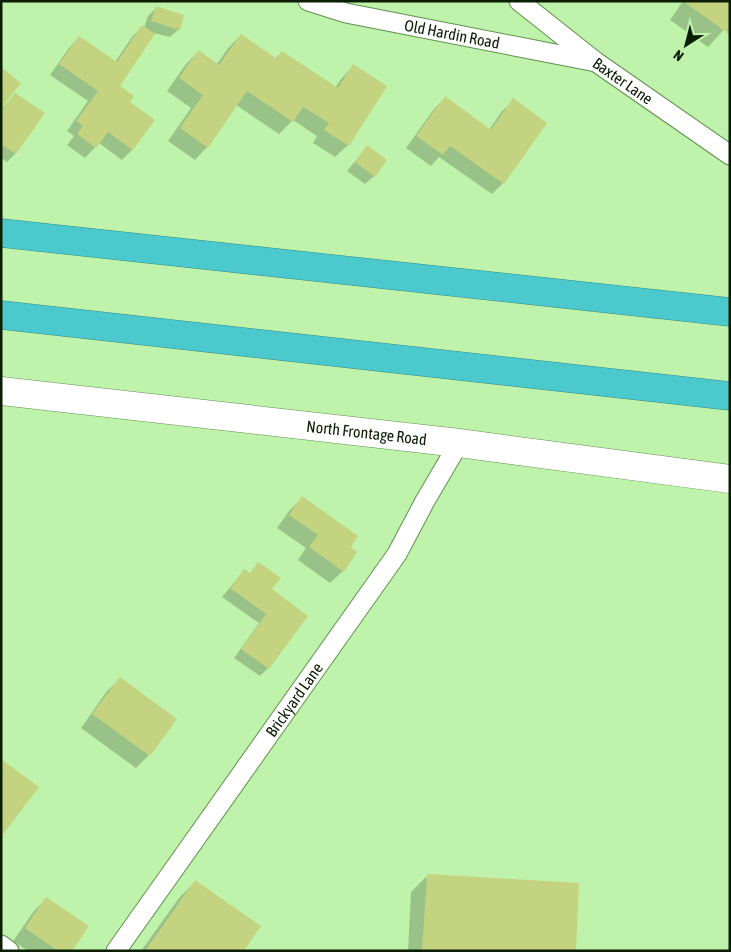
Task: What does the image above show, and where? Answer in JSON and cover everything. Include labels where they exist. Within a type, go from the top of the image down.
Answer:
[{"type":"highway","points":[[1,232],[730,312]]},
{"type":"highway","points":[[1,315],[730,396]]},
{"type":"street","name":"Old Hardin Road","points":[[308,1],[346,13],[596,62]]},
{"type":"street","name":"Baxter Lane","points":[[519,1],[596,62],[730,155]]},
{"type":"street","name":"North Frontage Road","points":[[1,391],[459,443],[730,479]]},
{"type":"street","name":"Brickyard Lane","points":[[116,951],[397,554],[459,443]]},
{"type":"street","points":[[1,945],[9,951]]},
{"type":"building","points":[[683,1],[730,1],[730,35]]},
{"type":"building","points":[[156,6],[184,15],[180,30],[151,21]]},
{"type":"building","points":[[142,25],[155,34],[120,86],[134,96],[130,102],[155,120],[133,150],[108,132],[96,148],[77,134],[83,126],[76,121],[98,91],[59,64],[79,36],[117,62]]},
{"type":"building","points":[[241,34],[277,59],[282,51],[338,88],[353,64],[387,86],[349,146],[324,130],[329,123],[303,107],[293,122],[247,91],[208,148],[180,128],[203,95],[179,78],[198,50],[219,65]]},
{"type":"building","points":[[1,67],[21,83],[1,109]]},
{"type":"building","points":[[15,93],[45,113],[16,154],[1,144],[1,112]]},
{"type":"building","points":[[445,96],[491,130],[513,98],[547,123],[504,184],[450,146],[443,155],[416,136]]},
{"type":"building","points":[[367,145],[387,160],[375,177],[355,162]]},
{"type":"building","points":[[302,496],[358,536],[351,547],[357,552],[344,572],[309,547],[318,535],[289,515]]},
{"type":"building","points":[[258,562],[281,578],[272,589],[308,616],[269,669],[241,649],[266,614],[230,588],[244,569],[250,573]]},
{"type":"building","points":[[120,677],[177,719],[150,756],[92,714]]},
{"type":"building","points":[[1,759],[39,787],[1,837]]},
{"type":"building","points":[[427,874],[579,883],[576,951],[422,951]]},
{"type":"building","points":[[195,880],[261,926],[244,951],[145,951]]},
{"type":"building","points":[[46,897],[89,926],[72,951],[58,951],[25,928]]}]
